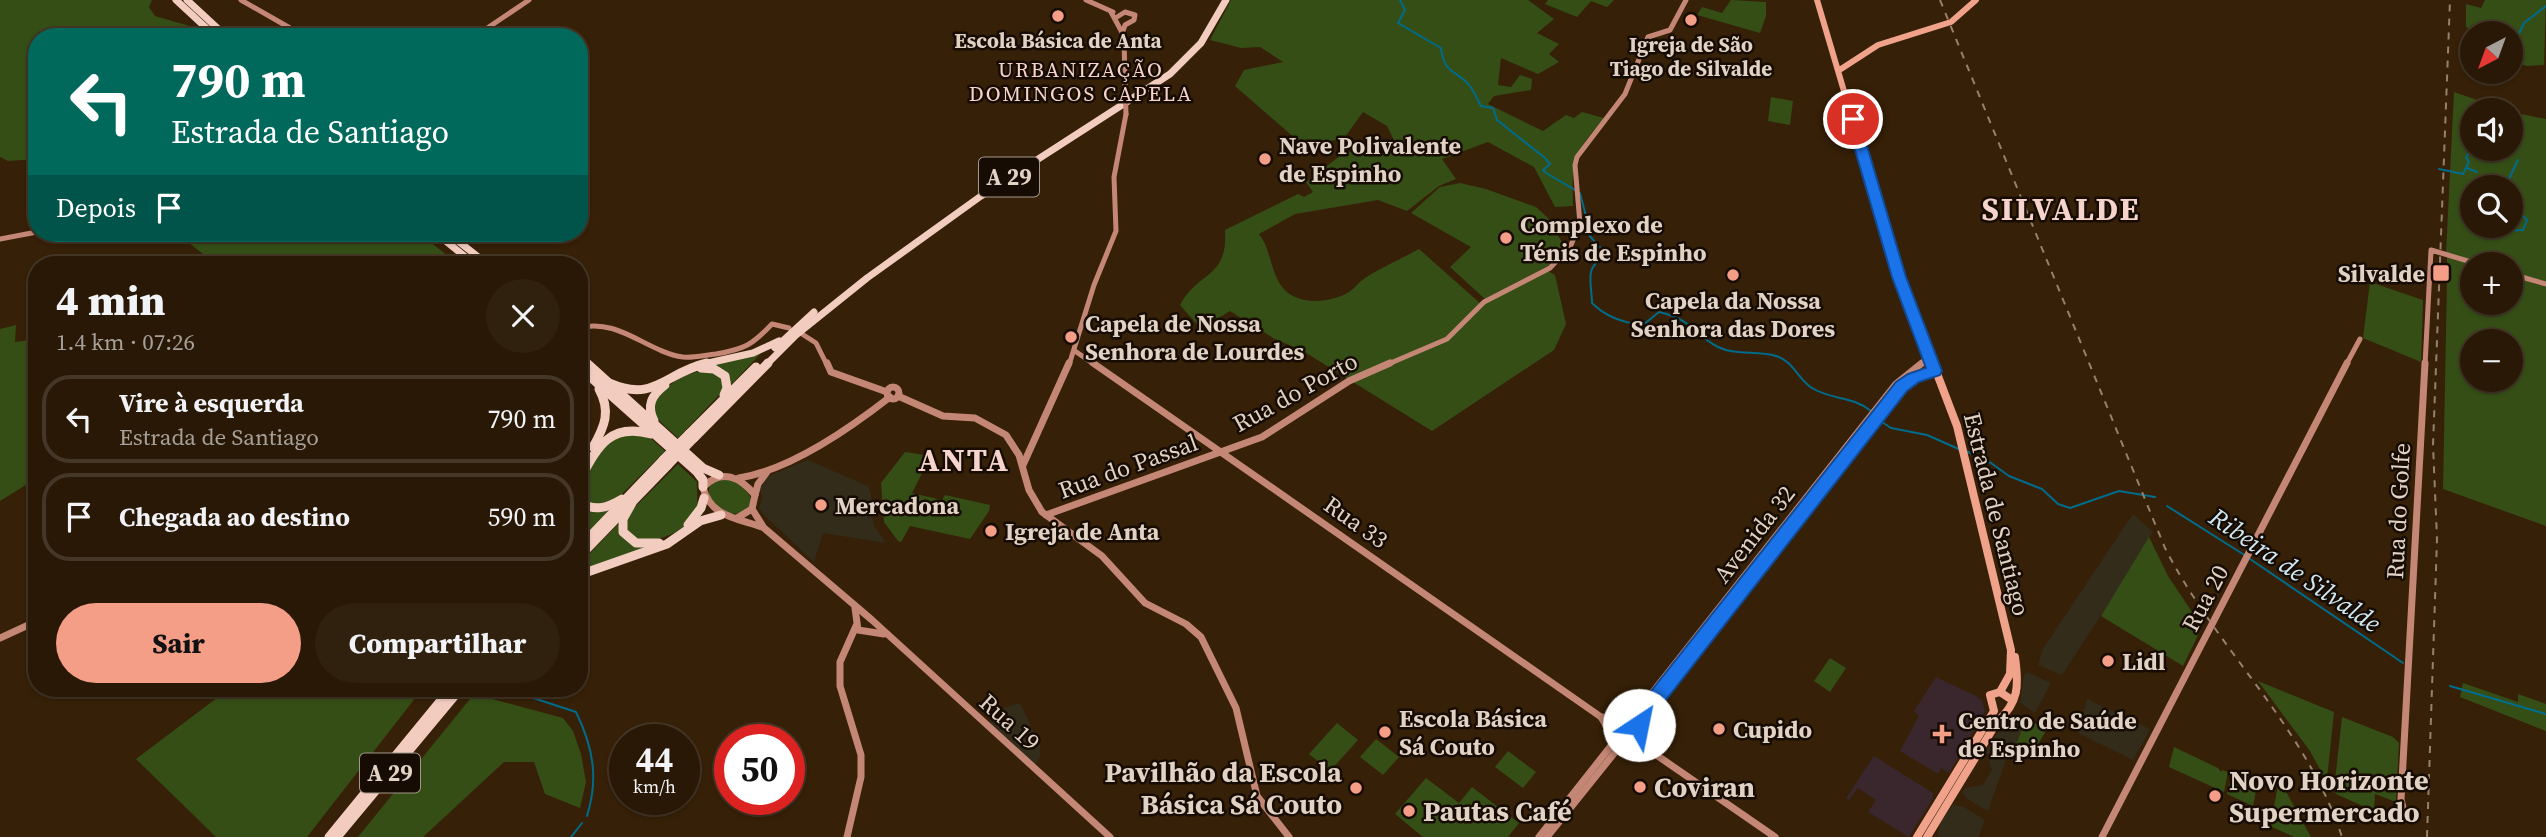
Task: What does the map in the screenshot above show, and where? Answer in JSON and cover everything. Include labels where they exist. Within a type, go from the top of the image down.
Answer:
[{"type":"highway","points":[[176,0],[206,28]]},
{"type":"highway","points":[[187,0],[217,28]]},
{"type":"highway","name":"A 29","points":[[692,436],[721,400],[785,337],[864,275],[977,194],[1166,72],[1197,42],[1223,0]]},
{"type":"highway","name":"A 29","points":[[588,538],[642,482],[666,462],[796,335],[857,286],[981,196],[1170,74],[1201,43],[1223,0]]},
{"type":"highway","points":[[447,242],[464,256]]},
{"type":"highway","points":[[460,242],[476,256]]},
{"type":"highway","points":[[610,383],[628,391],[647,390],[690,367],[753,354],[785,337]]},
{"type":"highway","points":[[588,364],[697,472],[703,480],[703,487]]},
{"type":"highway","points":[[657,431],[649,410],[653,396],[690,370],[714,369],[725,376],[727,388],[721,400]]},
{"type":"highway","points":[[588,375],[703,468],[719,475]]},
{"type":"highway","points":[[588,456],[608,419],[606,400],[594,381]]},
{"type":"highway","points":[[588,465],[595,452],[611,435],[635,429],[657,431]]},
{"type":"highway","name":"A 29","points":[[588,548],[632,503],[666,462]]},
{"type":"highway","name":"A 29","points":[[588,508],[598,509],[620,501],[633,491]]},
{"type":"highway","points":[[632,503],[623,519],[623,531],[636,543],[648,545],[671,537],[688,525],[701,508],[704,498]]},
{"type":"highway","points":[[588,572],[667,544],[700,521],[721,515]]},
{"type":"highway","name":"A 29","points":[[329,837],[444,697]]},
{"type":"highway","name":"A 29","points":[[337,837],[454,697]]},
{"type":"main road","name":"Estrada de Santiago","points":[[1817,0],[1842,64],[1842,84],[1899,277],[1957,426],[2013,653],[2010,674],[2000,692]]},
{"type":"main road","points":[[1842,64],[1878,45],[1950,23],[1976,0]]},
{"type":"main road","points":[[1927,837],[2006,712],[2012,709],[2018,677],[2013,653]]},
{"type":"main road","points":[[1917,837],[1990,718],[1994,710],[1990,695],[2000,692],[2012,701]]},
{"type":"main road","points":[[1992,705],[2006,712]]},
{"type":"street","points":[[241,0],[289,28]]},
{"type":"street","points":[[487,28],[529,0]]},
{"type":"street","points":[[1086,0],[1130,22]]},
{"type":"street","name":"Rua do Porto","points":[[1222,452],[1273,431],[1349,381],[1447,339],[1484,302],[1550,268],[1562,257],[1580,230],[1575,165],[1577,157],[1625,94],[1648,37],[1670,30],[1686,0]]},
{"type":"street","points":[[1118,17],[1134,14],[1135,19],[1125,24],[1123,31]]},
{"type":"street","points":[[1118,17],[1123,31],[1126,114],[1114,177],[1116,231],[1093,287],[1074,351],[1023,451],[1023,467],[1029,490],[1046,515],[1102,556],[1145,603],[1186,624],[1206,642],[1236,708],[1257,796],[1289,837]]},
{"type":"street","points":[[0,239],[28,234]]},
{"type":"street","name":"Rua do Golfe","points":[[2404,816],[2401,799],[2431,250],[2460,259]]},
{"type":"street","points":[[2523,277],[2546,284]]},
{"type":"street","points":[[588,326],[609,327],[679,356],[722,354],[741,350],[754,343],[772,324],[786,326]]},
{"type":"street","points":[[802,334],[816,343],[831,372],[888,395],[898,396],[943,416],[975,418],[1003,433],[1023,451]]},
{"type":"street","name":"Rua 20","points":[[2102,837],[2360,339]]},
{"type":"street","name":"Rua 33","points":[[1074,351],[1088,358],[1601,717],[1609,727]]},
{"type":"street","points":[[1071,358],[1088,358]]},
{"type":"street","name":"Avenida 32","points":[[1629,718],[1634,716],[1881,408],[1929,358]]},
{"type":"street","name":"Avenida 32","points":[[1912,376],[1934,371]]},
{"type":"street","points":[[1912,376],[1927,377],[1939,383]]},
{"type":"street","points":[[764,528],[721,515],[704,498],[703,487],[709,479],[719,475],[751,478],[768,471],[845,432],[888,395]]},
{"type":"street","name":"Avenida 32","points":[[1639,725],[1639,720],[1868,424]]},
{"type":"street","name":"Rua do Passal","points":[[1046,515],[1222,452]]},
{"type":"street","points":[[737,519],[752,509],[758,484],[768,471]]},
{"type":"street","points":[[737,478],[755,495]]},
{"type":"street","points":[[752,509],[764,528],[855,608],[864,625],[851,638],[840,662],[840,685],[861,755],[861,777],[847,837]]},
{"type":"street","points":[[0,638],[28,624]]},
{"type":"street","name":"Rua 19","points":[[864,625],[886,635],[1110,837]]},
{"type":"street","name":"Rua 33","points":[[1601,717],[1616,719]]},
{"type":"street","points":[[1629,718],[1639,725],[1642,734],[1639,743],[1631,747],[1617,744],[1609,727],[1616,719],[1629,718]]},
{"type":"street","points":[[1639,743],[1775,837]]},
{"type":"street","points":[[1539,837],[1617,744]]},
{"type":"street","points":[[1547,837],[1617,744]]},
{"type":"shaded area","points":[[808,460],[868,486],[873,524],[886,543],[823,533],[814,562],[764,515],[759,508],[762,498],[760,489],[768,476]]},
{"type":"shaded area","points":[[2133,514],[2153,532],[2140,555],[2062,675],[2038,665],[2043,649]]},
{"type":"shaded area","points":[[2027,672],[2051,683],[2035,713],[2020,703],[2024,675]]},
{"type":"shaded area","name":"Centro de Saúde de Espinho","points":[[1936,677],[1976,696],[1982,701],[1985,711],[1949,773],[1941,768],[1938,774],[1900,751],[1919,716],[1914,711]]},
{"type":"shaded area","points":[[2087,699],[2150,729],[2133,760],[2078,733]]},
{"type":"shaded area","points":[[1020,703],[1040,745],[1040,757],[1035,765],[990,723],[991,712]]},
{"type":"shaded area","points":[[2008,717],[2026,719],[2014,750],[2007,757],[1988,811],[1967,799],[1962,792],[1965,788],[1983,785],[1992,770],[1986,751]]},
{"type":"shaded area","points":[[1874,756],[1933,793],[1933,798],[1909,837],[1868,812],[1876,800],[1858,788],[1849,800],[1846,798]]},
{"type":"shaded area","points":[[1953,805],[1962,806],[1985,820],[1978,837],[1938,837],[1940,823]]},
{"type":"green space","points":[[0,0],[152,0],[149,7],[155,16],[194,28],[28,28],[28,160],[8,161],[0,157]]},
{"type":"green space","points":[[1231,0],[1528,0],[1554,19],[1537,33],[1559,44],[1549,54],[1559,62],[1538,74],[1501,58],[1498,85],[1511,87],[1520,75],[1532,79],[1531,90],[1494,96],[1488,104],[1543,131],[1566,115],[1574,118],[1582,112],[1604,118],[1576,158],[1573,206],[1555,207],[1534,167],[1488,142],[1442,159],[1456,179],[1439,186],[1407,211],[1378,200],[1295,214],[1259,234],[1283,288],[1289,294],[1305,300],[1342,296],[1371,274],[1419,249],[1482,305],[1548,271],[1555,275],[1566,324],[1554,350],[1432,431],[1303,351],[1273,338],[1230,311],[1201,329],[1180,305],[1195,285],[1217,266],[1225,246],[1225,230],[1298,194],[1304,197],[1313,192],[1306,182],[1345,152],[1382,151],[1394,140],[1387,126],[1363,112],[1345,137],[1331,141],[1296,139],[1235,86],[1244,70],[1283,62],[1260,47],[1241,48],[1210,40]]},
{"type":"green space","points":[[1548,0],[1614,0],[1607,7],[1591,1],[1577,17],[1545,4]]},
{"type":"green space","points":[[1731,0],[1766,2],[1766,16],[1760,33],[1697,15],[1702,7],[1722,13]]},
{"type":"green space","points":[[2485,0],[2546,0],[2544,65],[2524,65],[2524,21],[2466,21],[2466,4],[2481,8]]},
{"type":"green space","points":[[2454,92],[2471,98],[2460,98],[2460,161],[2523,161],[2523,114],[2546,119],[2546,282],[2523,275],[2523,252],[2460,252],[2460,257],[2446,253]]},
{"type":"green space","points":[[1771,97],[1793,101],[1790,125],[1768,121]]},
{"type":"green space","name":"Complexo de Ténis de Espinho","points":[[1460,183],[1486,189],[1536,207],[1547,217],[1563,244],[1562,250],[1548,266],[1485,299],[1450,267],[1471,247],[1411,213],[1440,187]]},
{"type":"green space","points":[[187,242],[430,242],[448,256],[201,256],[203,254]]},
{"type":"green space","points":[[2447,257],[2460,261],[2460,315],[2523,315],[2523,280],[2546,287],[2546,526],[2443,489],[2449,273]]},
{"type":"green space","points":[[2370,282],[2423,300],[2421,362],[2363,338]]},
{"type":"green space","points":[[16,325],[15,342],[28,340],[28,484],[0,501],[0,329]]},
{"type":"green space","points":[[762,352],[731,385],[707,366]]},
{"type":"green space","points":[[710,370],[722,377],[724,390],[678,438],[653,415],[653,401],[678,379]]},
{"type":"green space","points":[[624,433],[649,437],[665,451],[619,497],[596,506],[588,503],[588,469],[595,456]]},
{"type":"green space","points":[[905,452],[931,456],[912,493],[942,500],[945,495],[990,505],[989,511],[970,539],[910,526],[901,542],[898,541],[884,522],[881,483]]},
{"type":"green space","points":[[678,464],[697,482],[697,503],[692,518],[672,534],[638,541],[628,533],[626,522],[630,512]]},
{"type":"green space","points":[[727,477],[744,488],[750,496],[751,506],[739,513],[724,511],[709,500],[709,484]]},
{"type":"green space","points":[[610,509],[588,533],[588,511]]},
{"type":"green space","points":[[617,525],[620,525],[621,532],[652,545],[588,570],[588,556]]},
{"type":"green space","points":[[2149,537],[2168,576],[2202,627],[2183,666],[2101,616]]},
{"type":"green space","points":[[1830,658],[1846,668],[1830,692],[1814,681]]},
{"type":"green space","points":[[2258,681],[2334,712],[2327,779],[2310,751]]},
{"type":"green space","points":[[2463,683],[2518,702],[2518,694],[2546,704],[2546,731],[2460,697]]},
{"type":"green space","points":[[218,697],[416,697],[307,837],[216,837],[136,759]]},
{"type":"green space","points":[[472,697],[485,697],[563,718],[573,731],[586,782],[580,808],[545,794],[534,762],[504,762],[423,837],[358,837]]},
{"type":"green space","points":[[2342,717],[2393,737],[2399,743],[2396,802],[2375,794],[2374,811],[2336,794],[2334,790]]},
{"type":"green space","points":[[2026,719],[2047,729],[2030,758],[2014,750]]},
{"type":"green space","points":[[1337,723],[1358,740],[1330,771],[1309,754]]},
{"type":"green space","points":[[1376,739],[1399,757],[1383,775],[1360,757]]},
{"type":"green space","points":[[2174,747],[2218,768],[2221,772],[2228,772],[2224,792],[2169,767]]},
{"type":"green space","points":[[1508,751],[1536,772],[1523,788],[1495,767]]},
{"type":"green space","points":[[2231,774],[2257,786],[2253,806],[2227,794]]},
{"type":"green space","points":[[1426,778],[1459,803],[1472,787],[1519,823],[1508,837],[1423,837],[1395,814]]},
{"type":"green space","points":[[2278,786],[2285,790],[2311,837],[2294,837],[2270,826]]},
{"type":"waterway","name":"Ribeira de Silvalde","points":[[1400,0],[1405,10],[1398,23],[1441,48],[1448,68],[1469,85],[1481,106],[1493,108],[1497,120],[1545,158],[1550,164],[1543,170],[1546,173],[1575,190]]},
{"type":"waterway","points":[[2524,23],[2546,6]]},
{"type":"waterway","points":[[2439,169],[2463,174],[2468,161]]},
{"type":"waterway","points":[[2511,175],[2518,161]]},
{"type":"waterway","points":[[2467,168],[2477,172]]},
{"type":"waterway","name":"Ribeira de Silvalde","points":[[1580,193],[1587,220]]},
{"type":"waterway","points":[[2523,216],[2527,220],[2523,230]]},
{"type":"waterway","name":"Ribeira de Silvalde","points":[[1587,224],[1589,235],[1603,251],[1592,269],[1592,303],[1609,316],[1643,325],[1659,312],[1671,315],[1725,350],[1769,354],[1782,358],[1812,388],[1857,403],[1871,411]]},
{"type":"waterway","name":"Ribeira de Silvalde","points":[[1879,420],[1891,428],[1927,435],[1961,450]]},
{"type":"waterway","name":"Ribeira de Silvalde","points":[[1966,451],[1991,463],[2009,476],[2042,489],[2058,504],[2070,508],[2119,491],[2155,497]]},
{"type":"waterway","name":"Ribeira de Silvalde","points":[[2167,506],[2246,556]]},
{"type":"waterway","name":"Ribeira de Silvalde","points":[[2250,559],[2403,663]]},
{"type":"waterway","name":"Ribeira de Silvalde","points":[[2450,686],[2546,714]]},
{"type":"waterway","points":[[530,697],[576,712],[587,738],[592,763],[593,789],[587,816]]},
{"type":"waterway","points":[[571,837],[582,823]]},
{"type":"railway","points":[[1940,0],[2165,548],[2210,621],[2284,724],[2326,797],[2342,837]]},
{"type":"railway","points":[[2427,837],[2437,539],[2433,445],[2450,0]]},
{"type":"place","name":"Escola Básica de Anta","points":[[1058,16]]},
{"type":"place","name":"Igreja de São Tiago de Silvalde","points":[[1691,20]]},
{"type":"place","name":"Nave Polivalente de Espinho","points":[[1265,159]]},
{"type":"place","name":"Complexo de Ténis de Espinho","points":[[1506,238]]},
{"type":"place","name":"Silvalde","points":[[2441,273]]},
{"type":"place","name":"Capela da Nossa Senhora das Dores","points":[[1733,275]]},
{"type":"place","name":"Capela de Nossa Senhora de Lourdes","points":[[1071,337]]},
{"type":"place","name":"Mercadona","points":[[821,505]]},
{"type":"place","name":"Igreja de Anta","points":[[991,531]]},
{"type":"place","name":"Lidl","points":[[2108,661]]},
{"type":"place","name":"Cupido","points":[[1719,729]]},
{"type":"place","name":"Escola Básica Sá Couto","points":[[1385,732]]},
{"type":"place","name":"Centro de Saúde de Espinho","points":[[1942,734]]},
{"type":"place","name":"Coviran","points":[[1640,787]]},
{"type":"place","name":"Pavilhão da Escola Básica Sá Couto","points":[[1356,788]]},
{"type":"place","name":"Novo Horizonte Supermercado","points":[[2215,796]]},
{"type":"place","name":"Pautas Café","points":[[1409,811]]},
{"type":"district","name":"URBANIZAÇÃO DOMINGOS CAPELA","points":[[1081,81]]},
{"type":"district","name":"SILVALDE","points":[[2061,209]]},
{"type":"district","name":"ANTA","points":[[964,460]]},
{"type":"route","points":[[1639,725],[1639,720],[1901,386],[1922,374],[1934,371],[1899,277],[1853,119]]}]
